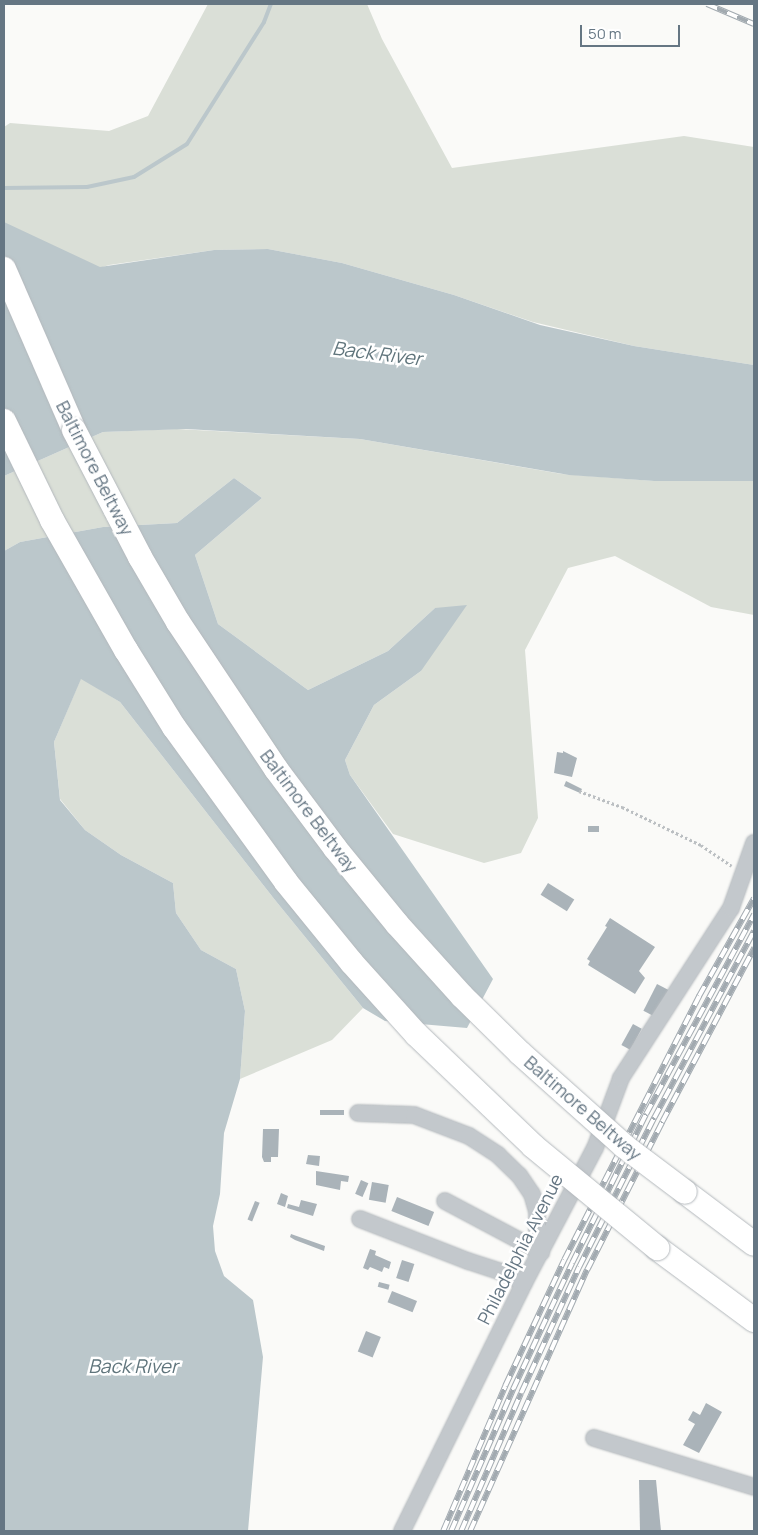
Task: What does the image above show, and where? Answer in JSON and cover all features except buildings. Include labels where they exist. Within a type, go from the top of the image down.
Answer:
[{"type":"highway","name":"Baltimore Beltway","points":[[4,269],[74,430],[135,549],[178,622],[276,769],[335,848],[397,924],[462,996],[575,1104],[624,1146],[754,1244]]},
{"type":"highway","points":[[4,421],[52,520],[126,650],[179,734],[286,882],[352,963],[416,1034],[532,1146],[657,1248],[754,1320]]},
{"type":"street","name":"Philadelphia Avenue","points":[[402,1531],[524,1283],[595,1148],[620,1078],[731,908],[754,843]]},
{"type":"street","points":[[358,1113],[414,1114],[469,1136],[498,1155],[519,1175],[532,1194],[537,1212],[537,1237],[541,1252]]},
{"type":"street","points":[[445,1201],[541,1252]]},
{"type":"street","points":[[360,1219],[468,1261],[505,1273],[524,1283]]},
{"type":"street","points":[[594,1438],[754,1487]]},
{"type":"path","points":[[579,791],[622,807],[701,845],[742,874]]},
{"type":"shaded area","points":[[208,4],[367,4],[382,39],[452,168],[684,136],[754,147],[754,365],[634,346],[533,322],[454,295],[342,263],[268,249],[214,250],[109,265],[4,299],[4,127],[10,123],[109,131],[148,116]]},
{"type":"shaded area","points":[[177,429],[360,439],[562,474],[654,481],[754,481],[754,615],[711,607],[615,556],[568,568],[525,650],[538,818],[521,853],[484,863],[393,834],[350,775],[345,760],[374,705],[421,671],[435,608],[388,651],[308,690],[218,624],[195,555],[262,498],[234,478],[177,523],[103,527],[20,542],[4,551],[4,476],[103,432]]},
{"type":"shaded area","points":[[81,678],[120,702],[275,900],[363,1008],[332,1040],[240,1079],[245,1011],[236,969],[201,950],[176,913],[173,883],[121,855],[85,830],[60,799],[54,742]]},
{"type":"water","points":[[4,222],[100,267],[214,250],[268,249],[342,263],[454,295],[540,325],[634,346],[754,365],[754,481],[654,481],[569,475],[360,439],[186,429],[103,432],[4,476]]},
{"type":"water","name":"Back River","points":[[234,478],[262,498],[195,555],[218,624],[308,690],[388,651],[435,608],[467,605],[421,671],[374,705],[345,760],[350,775],[493,979],[467,1028],[385,1021],[363,1008],[275,900],[120,702],[81,679],[54,742],[60,800],[85,830],[121,855],[173,883],[176,913],[201,950],[236,969],[245,1011],[240,1079],[224,1133],[220,1194],[213,1226],[215,1251],[224,1276],[253,1300],[263,1357],[248,1531],[4,1531],[4,551],[20,542],[103,527],[177,523]]},
{"type":"waterway","points":[[4,188],[87,187],[134,177],[187,144],[264,22],[271,4]]},
{"type":"railway","points":[[707,4],[754,24]]},
{"type":"railway","points":[[443,1531],[505,1386],[564,1260],[699,996],[754,898]]},
{"type":"railway","points":[[451,1531],[513,1389],[572,1263],[646,1114],[754,914]]},
{"type":"railway","points":[[461,1531],[521,1393],[579,1267],[654,1118],[754,931]]},
{"type":"railway","points":[[470,1531],[587,1270],[662,1122],[754,948]]}]
